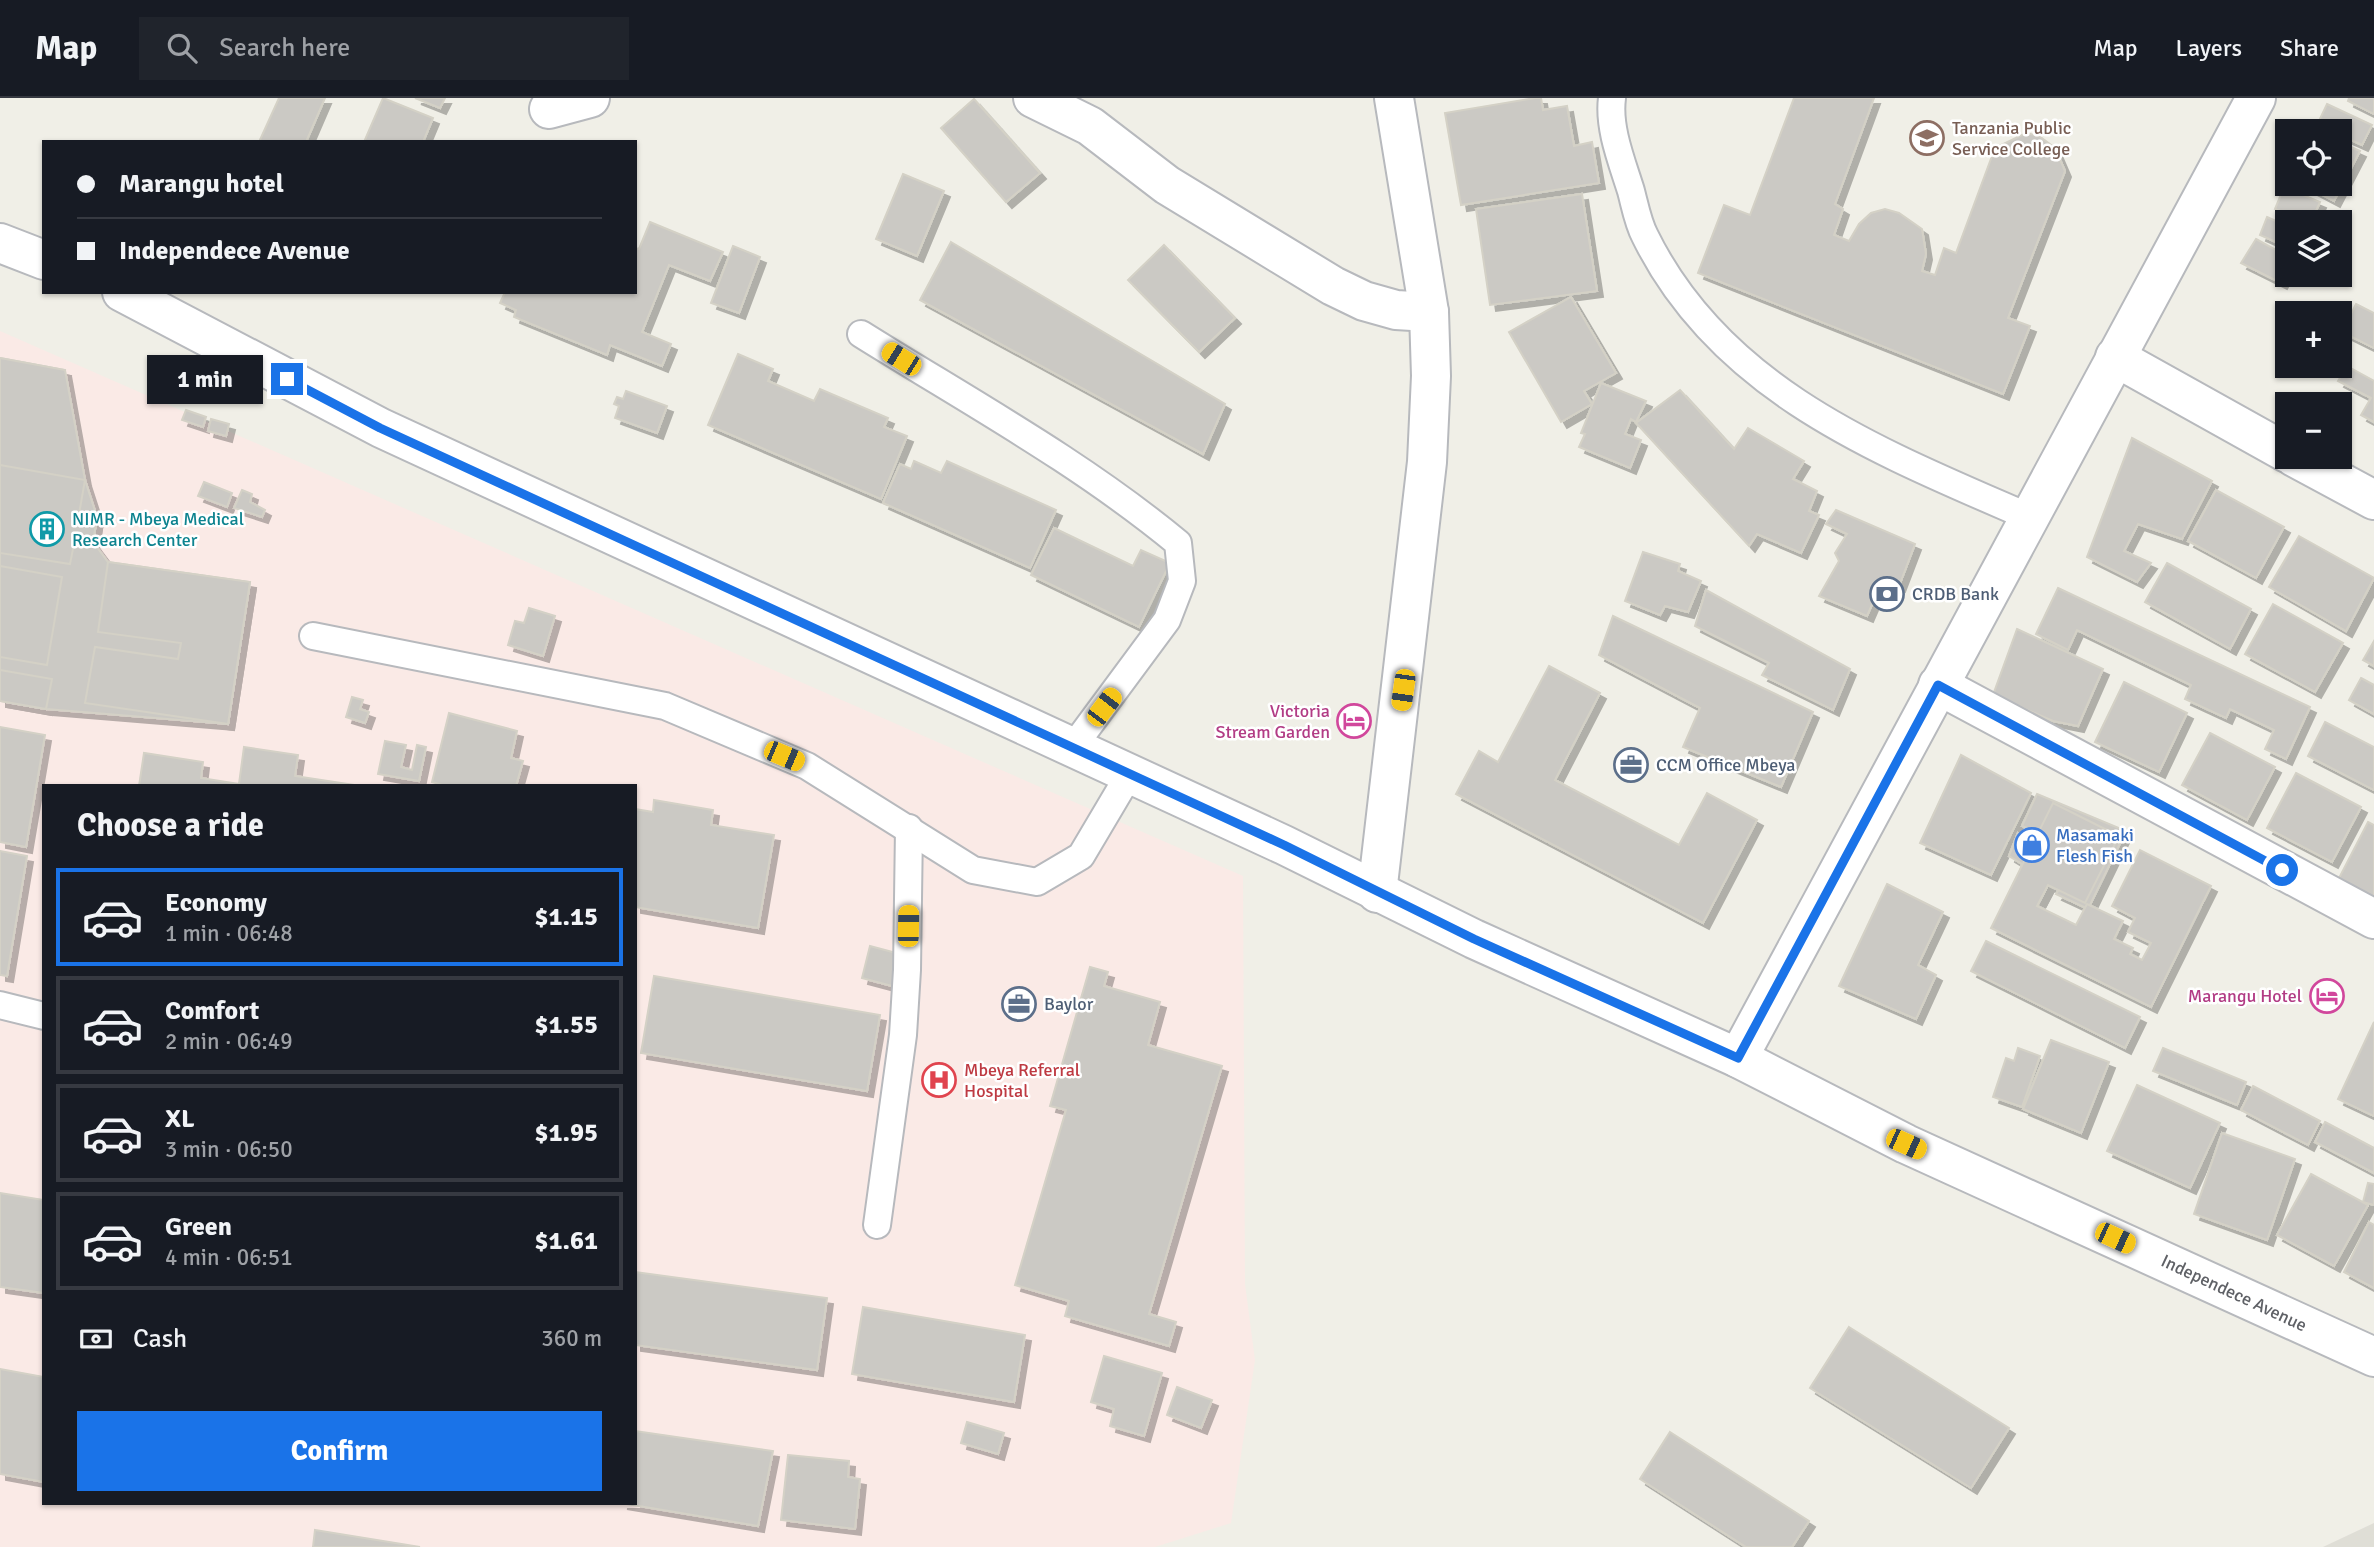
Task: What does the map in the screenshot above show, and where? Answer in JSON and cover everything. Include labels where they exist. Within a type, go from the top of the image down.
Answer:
[{"type":"street","points":[[549,109],[590,98]]},
{"type":"street","points":[[1034,98],[1090,126],[1167,185],[1333,286],[1364,301],[1396,310],[1429,312]]},
{"type":"street","points":[[1377,893],[1427,462],[1431,376],[1429,312],[1394,98]]},
{"type":"street","points":[[1738,1058],[2256,98]]},
{"type":"street","points":[[0,243],[42,259]]},
{"type":"street","name":"Independece Avenue","points":[[126,294],[380,428],[1073,747],[1284,845],[1377,893],[1738,1058],[1906,1144],[2374,1357]]},
{"type":"street","points":[[2115,357],[2275,446]]},
{"type":"street","points":[[2316,469],[2374,500]]},
{"type":"street","points":[[1938,685],[2374,919]]},
{"type":"lane","points":[[1612,98],[1610,110],[1619,152],[1644,234],[1684,303],[1732,353],[1798,405],[1883,453],[2029,517]]},
{"type":"lane","points":[[861,334],[1059,456],[1133,506],[1178,543],[1182,581],[1167,620],[1073,747]]},
{"type":"lane","points":[[313,636],[666,706],[807,766],[973,870],[1037,882],[1081,856],[1129,775]]},
{"type":"lane","points":[[877,1225],[903,1035],[907,970],[909,828]]},
{"type":"lane","points":[[0,1005],[42,1016]]},
{"type":"shaded area","name":"Mbeya Referral Hospital","points":[[0,331],[1243,876],[1245,1284],[1255,1360],[1231,1523],[1155,1547],[0,1547]]},
{"type":"shaded area","points":[[2374,1523],[2374,1547],[2323,1547]]},
{"type":"building","points":[[279,98],[325,98],[307,140],[260,140]]},
{"type":"building","points":[[383,98],[433,118],[424,140],[365,140]]},
{"type":"building","points":[[415,98],[445,98],[440,108]]},
{"type":"building","points":[[1541,98],[1543,110],[1567,106],[1574,146],[1592,142],[1599,183],[1461,205],[1445,113]]},
{"type":"building","points":[[1794,98],[1874,98],[1835,204],[1843,209],[1834,235],[1849,241],[1859,224],[1871,213],[1885,209],[1899,213],[1922,229],[1926,254],[1922,271],[1935,275],[1944,248],[1956,253],[1995,148],[2026,133],[2039,136],[2055,148],[2065,171],[2008,318],[2030,326],[2003,394],[1698,273],[1724,205],[1750,215]]},
{"type":"building","points":[[2349,98],[2374,98],[2374,114],[2348,101]]},
{"type":"building","points":[[974,99],[1040,173],[1006,202],[941,128]]},
{"type":"building","points":[[2327,104],[2372,125],[2362,145],[2352,140],[2352,119],[2320,119]]},
{"type":"building","points":[[2352,147],[2360,151],[2352,166]]},
{"type":"building","points":[[903,174],[944,191],[917,256],[876,239]]},
{"type":"building","points":[[1582,194],[1597,291],[1490,305],[1476,209]]},
{"type":"building","points":[[2280,196],[2306,196],[2320,202],[2316,210],[2275,209]]},
{"type":"building","points":[[2267,217],[2275,221],[2275,242],[2260,235]]},
{"type":"building","points":[[650,222],[723,252],[710,281],[669,265],[642,332],[671,344],[662,366],[610,345],[607,355],[514,317],[516,310],[500,303],[504,294],[637,294],[639,249]]},
{"type":"building","points":[[2256,239],[2275,249],[2275,280],[2241,263]]},
{"type":"building","points":[[951,242],[1225,404],[1203,454],[920,300]]},
{"type":"building","points":[[1164,245],[1235,318],[1199,352],[1128,280]]},
{"type":"building","points":[[733,246],[760,257],[739,313],[711,303]]},
{"type":"building","points":[[1571,297],[1616,373],[1584,391],[1592,404],[1561,422],[1509,332]]},
{"type":"building","points":[[2356,304],[2374,313],[2374,348],[2352,337],[2352,312]]},
{"type":"building","points":[[738,354],[773,369],[768,381],[814,401],[820,389],[888,418],[884,427],[907,436],[881,499],[708,425]]},
{"type":"building","points":[[0,358],[65,370],[50,459],[0,450]]},
{"type":"building","name":"NIMR - Mbeya Medical Research Center","points":[[0,358],[65,370],[85,480],[97,517],[93,542],[108,562],[250,582],[228,724],[46,709],[0,701]]},
{"type":"building","points":[[2352,369],[2374,381],[2374,422],[2361,415],[2371,398],[2338,381],[2340,378],[2352,378]]},
{"type":"building","points":[[1601,383],[1646,401],[1636,422],[1631,419],[1625,434],[1641,440],[1630,468],[1579,447],[1585,434],[1581,433]]},
{"type":"building","points":[[1680,390],[1734,449],[1748,428],[1804,461],[1793,479],[1817,491],[1809,511],[1819,515],[1801,553],[1757,534],[1749,546],[1636,423]]},
{"type":"building","points":[[626,391],[667,406],[657,433],[615,418],[619,406],[614,404],[617,397],[623,399]]},
{"type":"building","points":[[186,410],[206,417],[203,427],[182,420]]},
{"type":"building","points":[[211,419],[229,424],[226,436],[208,431]]},
{"type":"building","points":[[2132,438],[2212,481],[2182,539],[2138,524],[2124,551],[2151,563],[2137,582],[2087,557]]},
{"type":"building","points":[[914,461],[941,473],[947,461],[1056,510],[1030,568],[883,503],[900,464],[911,469]]},
{"type":"building","points":[[0,465],[85,480],[79,514],[97,517],[93,542],[75,539],[70,564],[0,553]]},
{"type":"building","points":[[204,482],[232,493],[227,507],[198,496]]},
{"type":"building","points":[[242,490],[252,494],[250,502],[265,510],[262,517],[234,508]]},
{"type":"building","points":[[2216,490],[2284,527],[2256,578],[2188,541]]},
{"type":"building","points":[[1836,510],[1915,544],[1899,586],[1883,579],[1867,616],[1819,596],[1839,561],[1835,553],[1847,534],[1826,524]]},
{"type":"building","points":[[1054,528],[1133,566],[1141,550],[1170,563],[1139,627],[1031,575]]},
{"type":"building","points":[[2299,536],[2374,578],[2346,631],[2269,587]]},
{"type":"building","points":[[1643,552],[1680,564],[1678,571],[1701,581],[1688,612],[1665,606],[1660,615],[1625,601]]},
{"type":"building","points":[[108,562],[250,582],[228,724],[85,703],[95,647],[178,659],[181,643],[98,632]]},
{"type":"building","points":[[2167,563],[2251,609],[2230,649],[2145,602]]},
{"type":"building","points":[[0,566],[62,577],[47,665],[0,657]]},
{"type":"building","points":[[2058,588],[2310,707],[2286,759],[2265,749],[2274,730],[2230,709],[2226,718],[2185,699],[2191,685],[2077,630],[2068,650],[2036,634]]},
{"type":"building","points":[[1706,590],[1850,669],[1833,710],[1762,675],[1769,663],[1695,626]]},
{"type":"building","points":[[2273,604],[2343,643],[2315,692],[2245,654]]},
{"type":"building","points":[[529,608],[555,616],[543,656],[508,645],[515,621],[524,623]]},
{"type":"building","points":[[1613,616],[1813,712],[1781,787],[1683,747],[1700,708],[1599,655]]},
{"type":"building","points":[[2017,629],[2103,669],[2078,726],[2053,721],[1993,695]]},
{"type":"building","points":[[2374,641],[2374,666],[2363,660]]},
{"type":"building","points":[[1549,666],[1600,693],[1555,780],[1679,845],[1707,793],[1757,820],[1703,923],[1456,794],[1479,751],[1498,762]]},
{"type":"building","points":[[0,670],[52,679],[46,709],[0,701]]},
{"type":"building","points":[[2361,678],[2374,685],[2374,714],[2349,700]]},
{"type":"building","points":[[2124,682],[2187,713],[2159,772],[2095,742]]},
{"type":"building","points":[[352,697],[363,700],[360,709],[369,712],[365,723],[346,717]]},
{"type":"building","points":[[449,713],[517,731],[511,758],[523,761],[517,784],[432,782]]},
{"type":"building","points":[[2325,722],[2374,747],[2374,790],[2308,756]]},
{"type":"building","points":[[0,727],[45,735],[26,847],[0,842]]},
{"type":"building","points":[[2210,733],[2275,767],[2247,820],[2182,785]]},
{"type":"building","points":[[385,741],[406,745],[401,767],[412,770],[417,745],[426,747],[419,781],[378,774]]},
{"type":"building","points":[[244,747],[298,755],[295,776],[348,784],[239,784]]},
{"type":"building","points":[[144,753],[203,762],[201,778],[239,784],[139,784]]},
{"type":"building","points":[[1961,755],[2031,793],[1991,875],[1920,843]]},
{"type":"building","points":[[2296,773],[2361,807],[2332,862],[2267,828]]},
{"type":"building","points":[[2037,794],[2126,831],[2088,909],[2056,894],[2061,887],[2048,885],[2038,904],[2013,894],[2022,864],[2009,856],[2018,833],[2032,836],[2033,830],[2022,826]]},
{"type":"building","points":[[654,800],[713,810],[711,825],[774,835],[758,928],[637,907],[637,809],[653,812]]},
{"type":"building","points":[[2053,803],[2119,836],[2085,903],[2048,885],[2037,906],[2076,925],[2087,904],[2123,921],[2114,939],[2133,948],[2130,954],[2142,960],[2151,943],[2128,932],[2135,918],[2112,906],[2140,850],[2211,886],[2151,1007],[1991,928]]},
{"type":"building","points":[[2368,822],[2374,825],[2374,899],[2338,880]]},
{"type":"building","points":[[0,851],[27,856],[7,976],[0,975]]},
{"type":"building","points":[[1887,884],[1943,912],[1918,965],[1936,975],[1916,1019],[1839,986]]},
{"type":"building","points":[[1986,941],[2140,1017],[2125,1048],[1971,971]]},
{"type":"building","points":[[870,946],[900,954],[892,986],[862,978]]},
{"type":"building","points":[[1090,967],[1108,972],[1104,986],[1160,1002],[1148,1045],[1222,1066],[1149,1314],[1176,1322],[1169,1346],[1065,1316],[1069,1301],[1015,1285],[1066,1110],[1050,1106]]},
{"type":"building","points":[[654,976],[880,1015],[867,1091],[641,1053]]},
{"type":"building","points":[[2374,1022],[2374,1116],[2338,1099]]},
{"type":"building","points":[[2051,1040],[2109,1062],[2081,1133],[2023,1109]]},
{"type":"building","points":[[2018,1048],[2040,1056],[2022,1107],[1993,1097],[2006,1058],[2014,1061]]},
{"type":"building","points":[[2163,1048],[2246,1082],[2237,1105],[2153,1071]]},
{"type":"building","points":[[2137,1085],[2220,1123],[2190,1188],[2107,1151]]},
{"type":"building","points":[[2253,1086],[2320,1121],[2308,1145],[2241,1110]]},
{"type":"building","points":[[2325,1122],[2374,1148],[2374,1173],[2315,1142]]},
{"type":"building","points":[[2222,1133],[2295,1159],[2267,1240],[2194,1214]]},
{"type":"building","points":[[2311,1174],[2368,1205],[2334,1266],[2277,1235]]},
{"type":"building","points":[[2368,1183],[2374,1184],[2374,1205],[2363,1202]]},
{"type":"building","points":[[0,1193],[42,1200],[42,1293],[0,1287]]},
{"type":"building","points":[[2369,1222],[2374,1225],[2374,1288],[2344,1272]]},
{"type":"building","points":[[637,1272],[827,1298],[817,1370],[637,1345]]},
{"type":"building","points":[[863,1307],[1025,1335],[1014,1402],[852,1374]]},
{"type":"building","points":[[1849,1327],[2009,1428],[1971,1488],[1810,1388]]},
{"type":"building","points":[[1104,1356],[1162,1373],[1144,1436],[1110,1426],[1114,1409],[1091,1402]]},
{"type":"building","points":[[0,1369],[42,1377],[42,1482],[0,1474]]},
{"type":"building","points":[[1177,1387],[1212,1400],[1201,1428],[1167,1415]]},
{"type":"building","points":[[967,1422],[1004,1433],[998,1454],[961,1443]]},
{"type":"building","points":[[637,1431],[773,1451],[758,1526],[633,1505],[637,1505]]},
{"type":"building","points":[[1670,1432],[1809,1521],[1792,1547],[1746,1547],[1640,1479]]},
{"type":"building","points":[[788,1455],[849,1461],[848,1477],[860,1479],[855,1529],[781,1520]]},
{"type":"building","points":[[315,1530],[420,1547],[313,1547]]},
{"type":"place","name":"Tanzania Public Service College","points":[[1927,138]]},
{"type":"place","name":"NIMR - Mbeya Medical Research Center","points":[[47,529]]},
{"type":"place","name":"CRDB Bank","points":[[1887,594]]},
{"type":"place","name":"Victoria Stream Garden","points":[[1354,721]]},
{"type":"place","name":"CCM Office Mbeya","points":[[1631,765]]},
{"type":"place","name":"Masamaki Flesh Fish","points":[[2032,845]]},
{"type":"place","name":"Marangu Hotel","points":[[2327,996]]},
{"type":"place","name":"Baylor","points":[[1019,1004]]},
{"type":"place","name":"Mbeya Referral Hospital","points":[[939,1080]]},
{"type":"route","points":[[287,379],[380,428],[1284,845],[1474,939],[1738,1058],[1938,685],[2282,870]]}]
